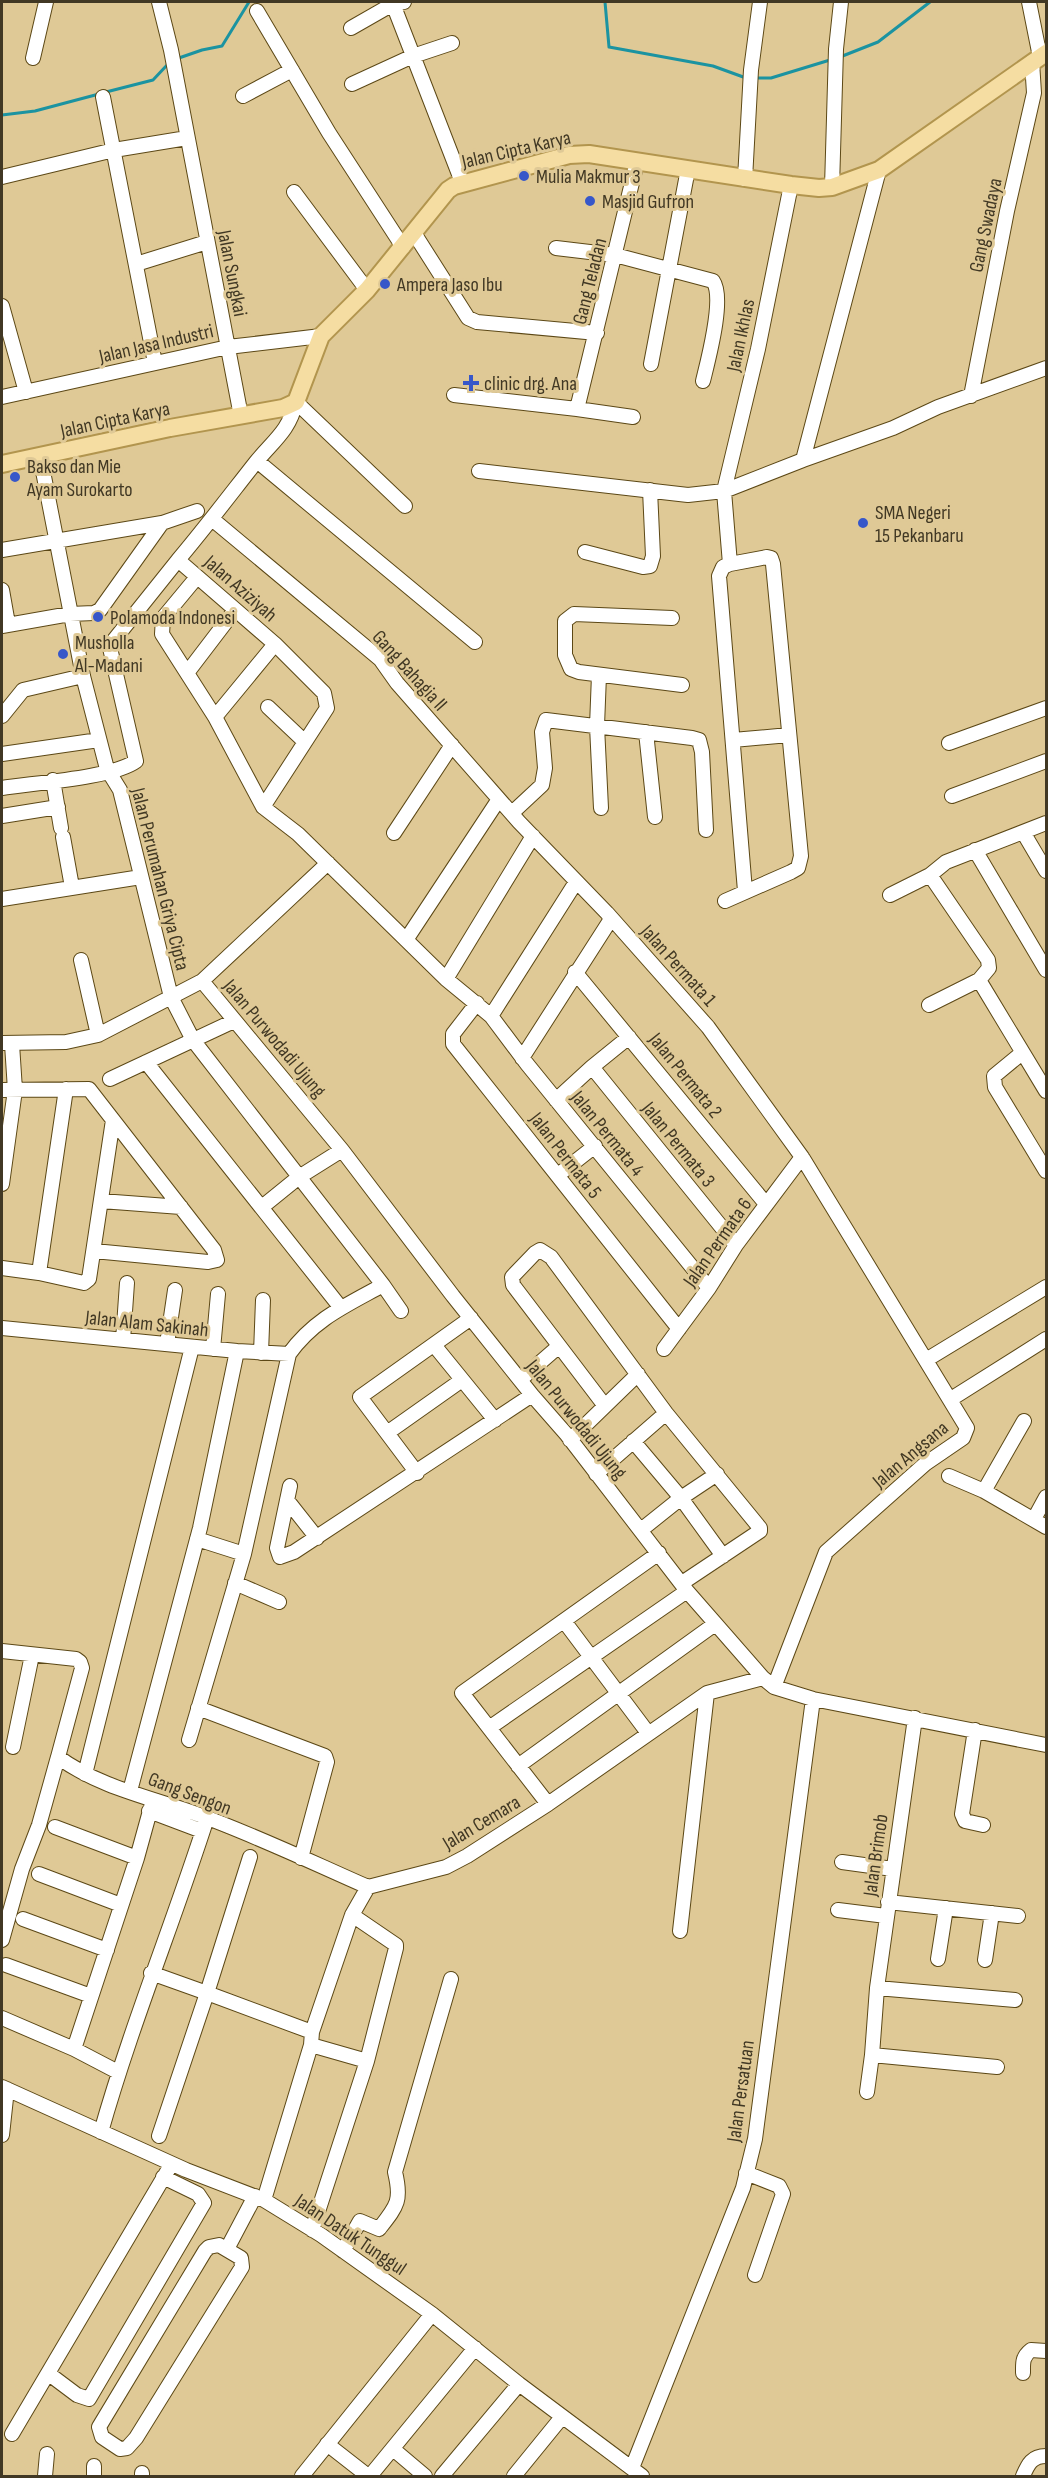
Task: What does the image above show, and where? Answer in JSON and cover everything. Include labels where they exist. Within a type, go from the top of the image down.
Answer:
[{"type":"main road","name":"Jalan Cipta Karya","points":[[2,464],[282,408],[296,402],[321,336],[367,290],[448,190],[462,182],[569,155],[589,154],[745,179],[819,188],[832,187],[879,171],[1039,58]]},
{"type":"street","points":[[33,58],[45,2]]},
{"type":"street","name":"Jalan Sungkai","points":[[159,2],[171,50],[241,416]]},
{"type":"street","points":[[745,179],[752,70],[760,2]]},
{"type":"street","points":[[832,187],[836,56],[841,2]]},
{"type":"street","name":"Gang Swadaya","points":[[971,396],[1007,211],[1034,93],[1039,58],[1029,2]]},
{"type":"street","points":[[351,28],[398,3],[413,56],[462,182]]},
{"type":"street","points":[[257,11],[329,133],[468,318],[477,322],[597,333]]},
{"type":"street","points":[[351,84],[413,56],[452,43]]},
{"type":"street","points":[[243,96],[292,70]]},
{"type":"street","points":[[103,97],[155,363]]},
{"type":"street","points":[[2,177],[114,150],[187,138]]},
{"type":"street","name":"Gang Teladan","points":[[577,409],[637,162]]},
{"type":"street","points":[[651,364],[688,169]]},
{"type":"street","points":[[803,460],[879,171]]},
{"type":"street","name":"Jalan Ikhlas","points":[[730,564],[724,491],[758,349],[791,185]]},
{"type":"street","points":[[294,192],[367,290]]},
{"type":"street","points":[[136,264],[207,242]]},
{"type":"street","points":[[556,248],[615,255],[713,281],[718,291],[713,343],[703,381]]},
{"type":"street","points":[[2,306],[26,392]]},
{"type":"street","name":"Jalan Jasa Industri","points":[[2,398],[228,347],[321,336]]},
{"type":"street","points":[[479,471],[688,495],[724,491],[893,428],[938,407],[1047,368]]},
{"type":"street","points":[[454,395],[633,417]]},
{"type":"street","points":[[296,402],[405,506]]},
{"type":"street","name":"Jalan Aziziyah","points":[[263,807],[327,708],[328,702],[324,693],[275,644],[178,560],[257,461],[282,434],[292,417],[296,402]]},
{"type":"street","name":"Jalan Perumahan Griya Cipta","points":[[40,456],[83,676],[99,740],[110,772],[120,790],[171,997],[194,1040],[401,1311]]},
{"type":"street","points":[[257,461],[475,642]]},
{"type":"street","points":[[585,552],[643,567],[650,566],[653,556],[650,490]]},
{"type":"street","points":[[2,550],[162,523],[197,511]]},
{"type":"street","name":"Gang Bahagia ll","points":[[213,519],[380,659],[398,683],[512,813]]},
{"type":"street","points":[[2,590],[5,625],[70,614],[94,613],[100,610],[162,523]]},
{"type":"street","points":[[725,901],[791,872],[798,868],[801,862],[775,575],[771,558],[767,557],[730,564],[723,567],[719,576],[746,891]]},
{"type":"street","points":[[2,788],[110,772],[128,767],[136,761],[110,648],[178,560]]},
{"type":"street","points":[[197,577],[163,618],[162,634],[215,717],[263,807]]},
{"type":"street","points":[[187,673],[235,610]]},
{"type":"street","points":[[672,618],[579,613],[569,615],[565,621],[567,663],[571,669],[599,675],[682,685]]},
{"type":"street","points":[[215,717],[275,644]]},
{"type":"street","points":[[599,675],[597,726],[601,808]]},
{"type":"street","points":[[2,716],[23,690],[83,676]]},
{"type":"street","points":[[268,707],[305,742]]},
{"type":"street","points":[[949,743],[1047,708]]},
{"type":"street","points":[[512,813],[542,785],[545,768],[542,732],[546,720],[692,738],[700,743],[706,830]]},
{"type":"street","points":[[646,732],[655,817]]},
{"type":"street","points":[[733,740],[789,735]]},
{"type":"street","points":[[2,754],[99,740]]},
{"type":"street","points":[[394,833],[452,746]]},
{"type":"street","points":[[952,796],[1047,761]]},
{"type":"street","points":[[53,780],[72,887]]},
{"type":"street","points":[[406,940],[499,799]]},
{"type":"street","points":[[2,816],[58,807]]},
{"type":"street","name":"Jalan Permata 4","points":[[263,807],[298,834],[446,979],[490,1016],[709,1288]]},
{"type":"street","name":"Jalan Permata 1","points":[[512,813],[708,1027],[802,1157]]},
{"type":"street","points":[[890,896],[930,875],[946,862],[1047,823]]},
{"type":"street","points":[[1023,832],[1047,871]]},
{"type":"street","points":[[446,979],[533,836]]},
{"type":"street","points":[[975,850],[1047,970]]},
{"type":"street","points":[[202,981],[328,863]]},
{"type":"street","points":[[929,1005],[979,980],[989,968],[988,960],[930,875]]},
{"type":"street","points":[[2,899],[141,877]]},
{"type":"street","points":[[490,1016],[576,882]]},
{"type":"street","points":[[522,1058],[611,919]]},
{"type":"street","points":[[81,960],[98,1035]]},
{"type":"street","name":"Jalan Permata 2","points":[[575,972],[766,1204]]},
{"type":"street","points":[[979,980],[1047,1091]]},
{"type":"street","name":"Jalan Purwodadi Ujung","points":[[7,1043],[66,1042],[98,1035],[202,981],[342,1150],[471,1318],[570,1440],[684,1587],[769,1683]]},
{"type":"street","name":"Jalan Permata 5","points":[[477,1003],[453,1034],[453,1044],[679,1329]]},
{"type":"street","points":[[110,1079],[234,1021]]},
{"type":"street","points":[[556,1100],[592,1067],[629,1038]]},
{"type":"street","points":[[2,1184],[8,1090],[7,1043]]},
{"type":"street","points":[[1023,1053],[994,1076],[993,1080],[995,1087],[1047,1171]]},
{"type":"street","points":[[146,1062],[341,1308]]},
{"type":"street","name":"Jalan Permata 3","points":[[592,1067],[736,1245]]},
{"type":"street","points":[[39,1273],[66,1089]]},
{"type":"street","points":[[8,1090],[89,1089],[214,1250],[216,1261],[93,1251]]},
{"type":"street","points":[[2,1268],[84,1283],[89,1280],[113,1120]]},
{"type":"street","points":[[558,1175],[595,1146]]},
{"type":"street","points":[[262,1207],[299,1177],[342,1150]]},
{"type":"street","name":"Jalan Permata 6","points":[[664,1349],[709,1288],[736,1245],[802,1157]]},
{"type":"street","name":"Jalan Angsana","points":[[769,1683],[826,1552],[926,1464],[963,1438],[967,1428],[802,1157]]},
{"type":"street","points":[[101,1201],[181,1207]]},
{"type":"street","points":[[489,1728],[591,1657],[761,1529],[666,1413],[552,1257],[540,1250],[512,1277],[512,1281],[558,1347],[605,1406]]},
{"type":"street","points":[[123,1340],[127,1283]]},
{"type":"street","points":[[189,1740],[244,1554],[289,1354],[320,1320],[383,1285]]},
{"type":"street","points":[[926,1360],[1047,1287]]},
{"type":"street","points":[[167,1344],[175,1290]]},
{"type":"street","points":[[213,1349],[218,1294]]},
{"type":"street","points":[[261,1353],[264,1300]]},
{"type":"street","points":[[417,1473],[360,1397],[471,1318]]},
{"type":"street","name":"Jalan Alam Sakinah","points":[[2,1328],[213,1349],[289,1354]]},
{"type":"street","points":[[951,1400],[1047,1339]]},
{"type":"street","points":[[434,1345],[495,1420]]},
{"type":"street","points":[[85,1774],[192,1347]]},
{"type":"street","points":[[520,1380],[558,1347]]},
{"type":"street","points":[[130,1791],[197,1539],[237,1351]]},
{"type":"street","points":[[570,1440],[638,1374]]},
{"type":"street","points":[[387,1433],[462,1380]]},
{"type":"street","points":[[290,1486],[278,1554],[280,1557],[317,1538],[532,1395]]},
{"type":"street","points":[[596,1474],[666,1413]]},
{"type":"street","points":[[984,1491],[1024,1421]]},
{"type":"street","points":[[633,1442],[681,1498],[723,1556]]},
{"type":"street","points":[[641,1530],[681,1498],[717,1474]]},
{"type":"street","points":[[949,1476],[984,1491],[1047,1527]]},
{"type":"street","points":[[1034,1519],[1047,1497]]},
{"type":"street","points":[[287,1500],[317,1538]]},
{"type":"street","points":[[197,1539],[244,1554]]},
{"type":"street","points":[[548,1804],[462,1693],[659,1553]]},
{"type":"street","points":[[235,1583],[279,1602]]},
{"type":"street","points":[[564,1621],[648,1733]]},
{"type":"street","points":[[518,1766],[715,1624]]},
{"type":"street","points":[[2,1651],[76,1659],[82,1668],[62,1760],[22,1869],[2,1940]]},
{"type":"street","points":[[13,1748],[32,1655]]},
{"type":"street","points":[[769,1683],[813,1699],[1047,1745]]},
{"type":"street","name":"Jalan Cemara","points":[[368,1887],[446,1867],[467,1856],[548,1804],[707,1693],[769,1683]]},
{"type":"street","points":[[680,1931],[707,1693]]},
{"type":"street","name":"Jalan Persatuan","points":[[637,2472],[743,2188],[755,2139],[813,1699]]},
{"type":"street","points":[[198,1708],[325,1756],[327,1762],[301,1858]]},
{"type":"street","name":"Jalan Brimob","points":[[867,2092],[876,1993],[915,1718]]},
{"type":"street","points":[[975,1731],[962,1814],[965,1821],[983,1825]]},
{"type":"street","name":"Gang Sengon","points":[[62,1760],[85,1774],[130,1791],[151,1806],[301,1858],[368,1887]]},
{"type":"street","points":[[74,2049],[137,1858],[151,1806]]},
{"type":"street","points":[[101,2132],[151,1973],[205,1825]]},
{"type":"street","points":[[55,1827],[137,1858]]},
{"type":"street","points":[[159,2136],[250,1857]]},
{"type":"street","points":[[842,1862],[893,1869]]},
{"type":"street","points":[[39,1874],[121,1905]]},
{"type":"street","points":[[227,2249],[260,2198],[352,1915],[368,1887]]},
{"type":"street","points":[[938,1959],[946,1908]]},
{"type":"street","points":[[838,1910],[946,1908],[1018,1916]]},
{"type":"street","points":[[985,1960],[992,1913]]},
{"type":"street","points":[[312,2230],[367,2061],[396,1948],[396,1945],[352,1915]]},
{"type":"street","points":[[23,1919],[107,1950]]},
{"type":"street","points":[[6,1965],[91,1996]]},
{"type":"street","points":[[151,1973],[207,1993],[367,2061]]},
{"type":"street","points":[[343,2251],[360,2221],[379,2229],[394,2210],[400,2191],[394,2172],[451,1979]]},
{"type":"street","points":[[876,1993],[1015,2000]]},
{"type":"street","points":[[2,2018],[74,2049],[118,2072]]},
{"type":"street","points":[[872,2055],[997,2067]]},
{"type":"street","points":[[2,2135],[4,2088]]},
{"type":"street","name":"Jalan Datuk Tunggul","points":[[4,2088],[173,2163],[260,2198],[312,2230],[432,2314],[519,2384],[637,2472]]},
{"type":"street","points":[[12,2434],[173,2163]]},
{"type":"street","points":[[746,2173],[779,2186],[783,2194],[755,2276]]},
{"type":"street","points":[[49,2374],[77,2395],[89,2399],[204,2204],[198,2194],[163,2177]]},
{"type":"street","points":[[219,2245],[227,2249],[241,2258],[242,2267],[136,2438],[127,2448],[120,2449],[102,2437],[99,2427],[205,2251],[219,2245]]},
{"type":"street","points":[[302,2476],[432,2314]]},
{"type":"street","points":[[327,2444],[369,2476],[475,2348]]},
{"type":"street","points":[[1023,2373],[1023,2359],[1026,2354],[1031,2350],[1047,2351]]},
{"type":"street","points":[[442,2476],[519,2384]]},
{"type":"street","points":[[514,2476],[562,2417]]},
{"type":"street","points":[[393,2449],[425,2476]]},
{"type":"street","points":[[45,2476],[47,2454]]},
{"type":"street","points":[[1023,2476],[1029,2462],[1038,2456],[1047,2456]]},
{"type":"waterway","points":[[176,59],[222,46],[249,2]]},
{"type":"waterway","points":[[605,2],[609,47],[713,66],[746,78]]},
{"type":"waterway","points":[[840,57],[878,42],[930,2]]},
{"type":"waterway","points":[[756,78],[771,78],[830,60]]},
{"type":"waterway","points":[[106,92],[153,80],[168,64]]},
{"type":"waterway","points":[[2,115],[35,111],[99,94]]},
{"type":"place","name":"Mulia Makmur 3","points":[[524,176]]},
{"type":"place","name":"Masjid Gufron","points":[[590,201]]},
{"type":"place","name":"Ampera Jaso Ibu","points":[[385,284]]},
{"type":"place","name":"clinic drg. Ana","points":[[471,383]]},
{"type":"place","name":"Bakso dan Mie Ayam Surokarto","points":[[15,477]]},
{"type":"place","name":"SMA Negeri 15 Pekanbaru","points":[[863,523]]},
{"type":"place","name":"Polamoda Indonesi","points":[[98,617]]},
{"type":"place","name":"Musholla Al-Madani","points":[[63,654]]}]
